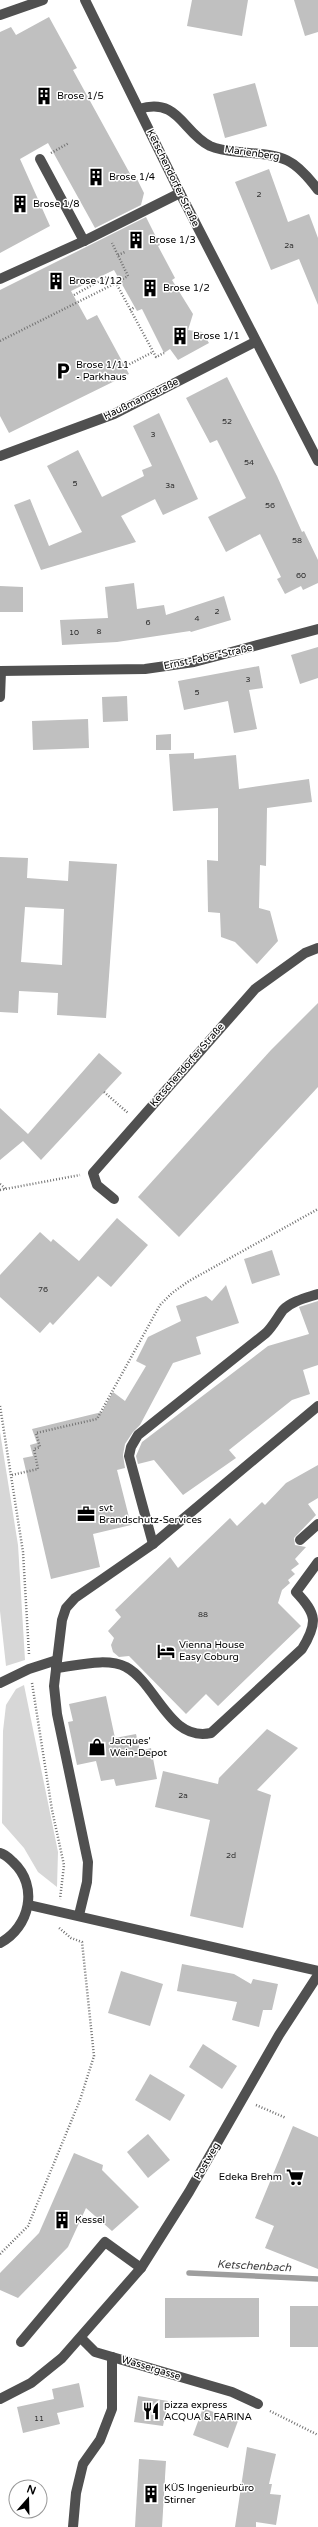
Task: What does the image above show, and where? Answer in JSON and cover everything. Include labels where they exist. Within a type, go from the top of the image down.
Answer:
[{"type":"street","points":[[0,15],[43,0]]},
{"type":"street","name":"Ketschendorfer Straße","points":[[85,0],[255,342],[318,461]]},
{"type":"street","name":"Marienberg","points":[[139,109],[155,106],[174,112],[201,140],[211,147],[228,151],[283,157],[303,170],[318,190]]},
{"type":"street","points":[[40,159],[84,242]]},
{"type":"street","points":[[0,279],[84,242],[180,193]]},
{"type":"street","name":"Haußmannstraße","points":[[0,456],[114,414],[255,342]]},
{"type":"street","name":"Ernst-Faber-Straße","points":[[0,671],[145,669],[194,662],[318,629]]},
{"type":"street","points":[[0,671],[0,696]]},
{"type":"street","name":"Ketschendorfer Straße","points":[[93,1173],[255,989],[300,956],[318,948]]},
{"type":"street","points":[[93,1173],[97,1185],[114,1199]]},
{"type":"street","points":[[153,1544],[129,1456],[131,1447],[138,1436],[266,1333],[275,1324],[283,1311],[294,1302],[318,1294]]},
{"type":"street","points":[[79,1915],[87,1882],[88,1862],[57,1714],[54,1686],[62,1620],[66,1608],[75,1598],[153,1544],[318,1406]]},
{"type":"street","points":[[300,1540],[318,1524]]},
{"type":"street","points":[[0,1683],[29,1669],[56,1664],[108,1662],[126,1667],[180,1726],[191,1733],[212,1733],[302,1649],[312,1634],[315,1621],[310,1607],[296,1592],[318,1562]]},
{"type":"street","points":[[0,1853],[18,1867],[28,1885],[29,1905],[22,1924],[10,1938],[0,1943]]},
{"type":"street","points":[[29,1905],[58,1910],[318,1970]]},
{"type":"street","name":"Postweg","points":[[82,2338],[141,2268],[189,2192],[279,2035],[318,1975]]},
{"type":"street","points":[[21,2342],[105,2242],[141,2268]]},
{"type":"street","points":[[0,2399],[32,2383],[82,2338]]},
{"type":"street","name":"Wassergasse","points":[[82,2338],[95,2352],[232,2392],[258,2404]]},
{"type":"street","points":[[73,2527],[76,2493],[83,2464],[100,2440],[112,2409],[112,2356]]},
{"type":"path","points":[[62,147],[69,143]]},
{"type":"path","points":[[0,340],[128,276],[106,230]]},
{"type":"path","points":[[118,255],[125,252]]},
{"type":"path","points":[[74,295],[107,278],[112,278],[156,357],[164,353]]},
{"type":"path","points":[[130,310],[135,308]]},
{"type":"path","points":[[124,367],[153,352]]},
{"type":"path","points":[[104,1092],[137,1122]]},
{"type":"path","points":[[0,1190],[93,1173]]},
{"type":"path","points":[[0,1184],[6,1189]]},
{"type":"path","points":[[12,1475],[38,1469],[34,1449],[40,1447],[36,1433],[97,1419],[160,1305],[172,1293],[189,1281],[318,1209]]},
{"type":"path","points":[[0,2254],[28,2226],[80,2100],[94,2056],[82,1942],[71,1938],[60,1930],[57,1926],[58,1910]]},
{"type":"path","points":[[242,2099],[286,2118]]},
{"type":"path","points":[[258,2404],[318,2435]]},
{"type":"shaded area","points":[[0,1432],[18,1545],[25,1660],[6,1666],[0,1611]]},
{"type":"shaded area","points":[[24,1685],[58,1852],[57,1887],[38,1872],[24,1848],[2,1823],[3,1731],[6,1705],[16,1689]]},
{"type":"building","points":[[192,0],[248,0],[242,36],[187,26]]},
{"type":"building","points":[[294,0],[318,0],[318,32],[305,36]]},
{"type":"building","points":[[49,17],[77,68],[73,70],[134,181],[137,179],[144,193],[141,205],[95,228],[48,143],[20,159],[50,226],[0,253],[0,32],[11,27],[16,35]]},
{"type":"building","points":[[255,83],[267,126],[225,138],[213,94]]},
{"type":"building","points":[[269,169],[288,222],[309,214],[318,238],[318,305],[299,259],[271,270],[235,182]]},
{"type":"building","points":[[146,217],[160,245],[158,246],[175,278],[172,280],[193,314],[188,330],[202,332],[209,343],[178,360],[170,349],[164,353],[142,309],[137,311],[114,270],[71,291],[87,320],[97,315],[129,374],[9,433],[0,416],[0,290]]},
{"type":"building","points":[[227,377],[277,476],[302,532],[304,531],[318,560],[318,583],[303,590],[301,586],[285,594],[277,579],[281,577],[260,534],[226,552],[208,517],[246,498],[217,440],[210,443],[186,398]]},
{"type":"building","points":[[159,413],[198,499],[163,515],[155,499],[121,516],[136,542],[41,570],[14,505],[30,499],[49,546],[82,532],[47,466],[78,450],[102,497],[144,476],[142,470],[152,466],[133,426]]},
{"type":"building","points":[[134,583],[137,609],[164,605],[166,615],[224,596],[231,620],[191,632],[117,642],[62,645],[60,620],[108,618],[105,587]]},
{"type":"building","points":[[0,586],[23,587],[23,612],[0,612]]},
{"type":"building","points":[[318,647],[318,678],[300,684],[291,655]]},
{"type":"building","points":[[259,666],[263,688],[249,690],[257,729],[234,733],[228,701],[184,710],[178,681]]},
{"type":"building","points":[[127,696],[128,721],[103,722],[102,697]]},
{"type":"building","points":[[88,719],[89,748],[33,750],[32,721]]},
{"type":"building","points":[[171,734],[171,750],[156,750],[156,735]]},
{"type":"building","points":[[194,753],[194,759],[236,755],[239,789],[309,779],[312,802],[267,808],[266,866],[260,865],[259,908],[270,911],[278,941],[257,964],[235,942],[221,937],[220,913],[208,912],[207,860],[218,861],[218,808],[173,811],[169,754]]},
{"type":"building","points":[[0,857],[28,858],[27,878],[68,881],[69,861],[117,864],[106,1018],[57,1015],[58,993],[19,991],[18,1013],[0,1012]],"holes":[[[25,907],[64,909],[62,965],[21,962]]]},
{"type":"building","points":[[318,1003],[318,1087],[179,1237],[138,1197],[271,1050]]},
{"type":"building","points":[[99,1053],[122,1073],[41,1160],[23,1141],[0,1160],[0,1108],[28,1134]]},
{"type":"building","points":[[117,1218],[148,1245],[111,1287],[98,1276],[53,1325],[50,1322],[40,1333],[0,1297],[0,1275],[40,1232],[51,1242],[53,1239],[79,1261]]},
{"type":"building","points":[[272,1250],[280,1275],[252,1284],[244,1259]]},
{"type":"building","points":[[226,1285],[239,1323],[196,1337],[201,1354],[173,1363],[140,1425],[125,1444],[123,1455],[125,1468],[117,1470],[131,1525],[93,1534],[100,1567],[51,1579],[23,1458],[33,1456],[30,1445],[37,1443],[32,1429],[102,1412],[113,1392],[125,1401],[146,1366],[136,1361],[148,1337],[181,1321],[176,1306],[206,1296],[212,1301]]},
{"type":"building","points":[[318,1301],[318,1365],[303,1370],[310,1394],[292,1400],[229,1450],[236,1458],[183,1495],[154,1460],[138,1464],[136,1456],[142,1442],[268,1346],[309,1334],[299,1307]]},
{"type":"building","points":[[318,1465],[318,1498],[308,1504],[316,1515],[294,1538],[295,1545],[306,1547],[295,1559],[299,1564],[291,1570],[295,1574],[288,1580],[290,1583],[282,1590],[278,1603],[301,1626],[218,1706],[206,1694],[186,1714],[129,1656],[119,1657],[113,1652],[111,1645],[114,1638],[108,1631],[121,1617],[115,1610],[170,1557],[178,1568],[230,1518],[237,1526],[262,1502],[265,1505],[286,1483]]},
{"type":"building","points":[[106,1696],[115,1738],[136,1734],[140,1751],[151,1748],[157,1779],[116,1786],[114,1779],[101,1781],[96,1761],[77,1765],[68,1722],[73,1721],[69,1704]]},
{"type":"building","points":[[267,1729],[298,1748],[257,1790],[271,1795],[243,1928],[190,1916],[210,1820],[155,1807],[163,1771],[218,1784],[219,1778]]},
{"type":"building","points":[[182,1964],[234,1974],[251,1984],[253,1979],[278,1984],[272,2010],[263,2010],[259,2027],[232,2020],[237,2002],[177,1991]]},
{"type":"building","points":[[121,1971],[163,1984],[150,2026],[108,2013]]},
{"type":"building","points":[[203,2044],[237,2066],[222,2089],[189,2067]]},
{"type":"building","points":[[150,2074],[185,2095],[170,2121],[135,2100]]},
{"type":"building","name":"Edeka Brehm","points":[[293,2126],[318,2137],[318,2269],[265,2248],[274,2226],[255,2218]]},
{"type":"building","points":[[148,2134],[170,2160],[148,2178],[127,2152]]},
{"type":"building","name":"Kessel","points":[[74,2153],[103,2165],[102,2170],[139,2207],[112,2231],[86,2208],[68,2247],[18,2298],[0,2290],[0,2273],[39,2233]]},
{"type":"building","points":[[165,2298],[259,2298],[259,2337],[165,2338]]},
{"type":"building","points":[[290,2306],[318,2306],[318,2347],[290,2347]]},
{"type":"building","points":[[79,2383],[84,2407],[57,2413],[60,2424],[23,2433],[17,2407],[54,2399],[52,2389]]},
{"type":"building","name":"pizza express ACQUA & FARINA","points":[[138,2396],[168,2401],[163,2426],[134,2422]]},
{"type":"building","points":[[203,2408],[238,2421],[228,2448],[193,2435]]},
{"type":"building","points":[[247,2447],[276,2454],[269,2484],[272,2484],[270,2494],[281,2495],[276,2525],[256,2522],[256,2527],[235,2527]]},
{"type":"building","name":"KÜS Ingenieurbüro Stirner","points":[[139,2459],[166,2461],[162,2527],[135,2527]]},
{"type":"waterway","name":"Ketschenbach","points":[[189,2273],[318,2279]]},
{"type":"place","name":"Brose 1/5","points":[[44,96]]},
{"type":"place","name":"Brose 1/4","points":[[96,177]]},
{"type":"place","name":"Brose 1/8","points":[[20,204]]},
{"type":"place","name":"Brose 1/3","points":[[136,240]]},
{"type":"place","name":"Brose 1/12","points":[[56,281]]},
{"type":"place","name":"Brose 1/2","points":[[150,288]]},
{"type":"place","name":"Brose 1/1","points":[[180,336]]},
{"type":"place","name":"Brose 1/11 - Parkhaus","points":[[63,371]]},
{"type":"place","name":"svt Brandschutz-Services","points":[[86,1514]]},
{"type":"place","name":"Vienna House Easy Coburg","points":[[166,1651]]},
{"type":"place","name":"Jacques' Wein-Depot","points":[[97,1747]]},
{"type":"place","name":"Edeka Brehm","points":[[295,2177]]},
{"type":"place","name":"Kessel","points":[[62,2220]]},
{"type":"place","name":"pizza express ACQUA & FARINA","points":[[151,2411]]},
{"type":"place","name":"KÜS Ingenieurbüro Stirner","points":[[151,2494]]}]
